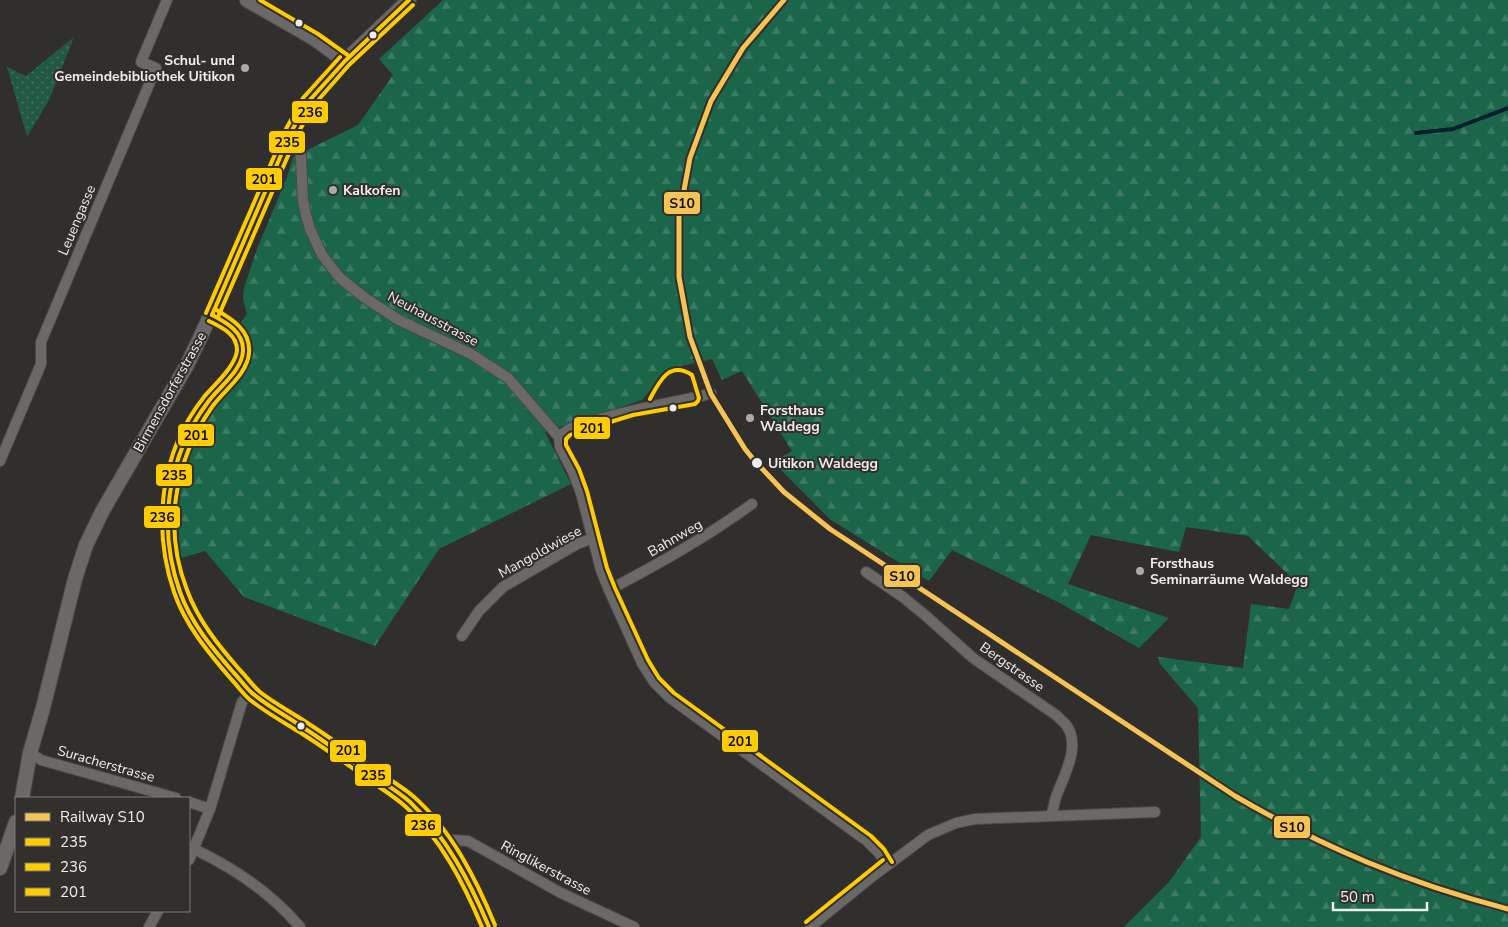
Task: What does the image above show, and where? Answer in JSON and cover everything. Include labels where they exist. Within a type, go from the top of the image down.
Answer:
[{"type":"main road","points":[[247,0],[315,39],[345,61]]},
{"type":"main road","name":"Birmensdorferstrasse","points":[[22,797],[30,753],[44,708],[75,579],[86,545],[103,510],[187,365],[212,315],[291,132],[308,102],[345,61],[409,0]]},
{"type":"main road","points":[[212,315],[236,330],[242,342],[243,352],[238,364],[199,414],[176,463],[169,494],[168,545],[175,578],[192,616],[221,660],[251,692],[406,799],[429,824],[454,858],[471,887],[490,927]]},
{"type":"main road","points":[[0,868],[15,825]]},
{"type":"street","name":"Leuengasse","points":[[0,461],[41,364],[41,342],[156,68],[142,62],[167,0]]},
{"type":"street","name":"Neuhausstrasse","points":[[291,132],[300,140],[303,201],[310,229],[322,255],[340,278],[365,298],[399,320],[471,354],[508,378],[559,437],[560,447],[581,493],[601,570],[642,663],[654,682],[670,698],[867,841],[879,853],[887,865]]},
{"type":"street","points":[[559,437],[566,430],[576,426],[632,410],[702,396],[711,392]]},
{"type":"street","name":"Bahnweg","points":[[609,590],[667,559],[724,525],[752,504]]},
{"type":"street","name":"Mangoldwiese","points":[[462,636],[479,611],[502,587],[577,544],[593,538]]},
{"type":"street","name":"Bergstrasse","points":[[866,572],[903,597],[973,658],[1056,715],[1067,726],[1071,736],[1072,747],[1070,759],[1051,816]]},
{"type":"street","points":[[190,858],[210,809],[242,702],[251,692]]},
{"type":"street","name":"Suracherstrasse","points":[[30,753],[41,760],[172,797]]},
{"type":"street","points":[[190,802],[210,809]]},
{"type":"street","points":[[810,927],[887,865],[928,835],[956,823],[975,818],[1154,812]]},
{"type":"street","name":"Ringlikerstrasse","points":[[444,843],[453,840],[468,841],[554,889],[634,927]]},
{"type":"street","points":[[194,849],[216,860],[260,889],[288,913],[300,927]]},
{"type":"street","points":[[149,927],[157,912]]},
{"type":"green space","points":[[443,0],[1508,0],[1508,927],[1124,927],[1169,882],[1201,837],[1198,708],[1160,664],[1158,657],[1243,668],[1251,604],[1289,609],[1298,584],[1248,536],[1186,527],[1179,552],[1091,535],[1068,584],[1169,618],[1139,648],[1058,602],[952,550],[929,581],[831,520],[773,462],[792,451],[742,371],[722,380],[712,359],[673,368],[662,376],[642,400],[545,432],[571,484],[439,549],[375,646],[244,597],[205,551],[171,561],[176,463],[238,364],[236,330],[247,314],[243,299],[244,288],[293,157],[358,125],[393,75],[379,59]]},
{"type":"green space","points":[[74,37],[49,100],[27,137],[7,67],[26,76]]},
{"type":"waterway","points":[[1416,133],[1453,129],[1508,108]]},
{"type":"rail line","name":"S10","points":[[784,0],[743,48],[711,101],[690,158],[679,217],[679,277],[690,337],[711,394],[745,449],[784,492],[830,529],[1235,796],[1301,832],[1367,862],[1436,888],[1508,909]]},
{"type":"transit line","name":"201","points":[[260,0],[318,34],[349,56]]},
{"type":"transit line","name":"235","points":[[212,315],[291,132],[308,102],[345,61],[409,0]]},
{"type":"transit line","name":"236","points":[[218,317],[297,135],[313,106],[349,65],[413,5]]},
{"type":"transit line","name":"201","points":[[206,313],[286,129],[303,98],[340,57]]},
{"type":"transit line","name":"201","points":[[215,309],[234,321],[244,332],[249,345],[249,353],[240,375],[212,407],[199,428],[181,473],[176,496],[175,543],[187,590],[197,612],[216,641],[260,692],[404,789],[427,809],[451,839],[471,873],[495,925]]},
{"type":"transit line","name":"235","points":[[212,315],[238,333],[243,344],[243,351],[239,365],[208,402],[194,423],[183,445],[175,469],[170,493],[169,543],[173,568],[180,592],[196,625],[210,645],[252,693],[395,790],[423,815],[456,860],[474,893],[489,927]]},
{"type":"transit line","name":"236","points":[[209,321],[231,335],[236,344],[236,356],[229,369],[204,397],[189,419],[169,466],[164,491],[162,516],[163,542],[174,592],[184,616],[206,648],[249,699],[391,795],[419,820],[450,863],[482,927]]},
{"type":"transit line","name":"201","points":[[650,399],[661,380],[666,375],[677,370],[692,375],[699,398],[695,404],[633,415],[578,432],[566,439],[566,445],[579,469],[587,491],[607,568],[648,660],[659,678],[674,693],[871,836],[884,849],[892,862]]},
{"type":"transit line","name":"201","points":[[806,922],[883,860]]},
{"type":"place","name":"Schul- und Gemeindebibliothek Uitikon","points":[[245,68]]},
{"type":"place","name":"Kalkofen","points":[[333,190]]},
{"type":"place","name":"Forsthaus Waldegg","points":[[750,418]]},
{"type":"place","name":"Uitikon Waldegg","points":[[757,463]]},
{"type":"place","name":"Forsthaus Seminarräume Waldegg","points":[[1140,571]]}]
